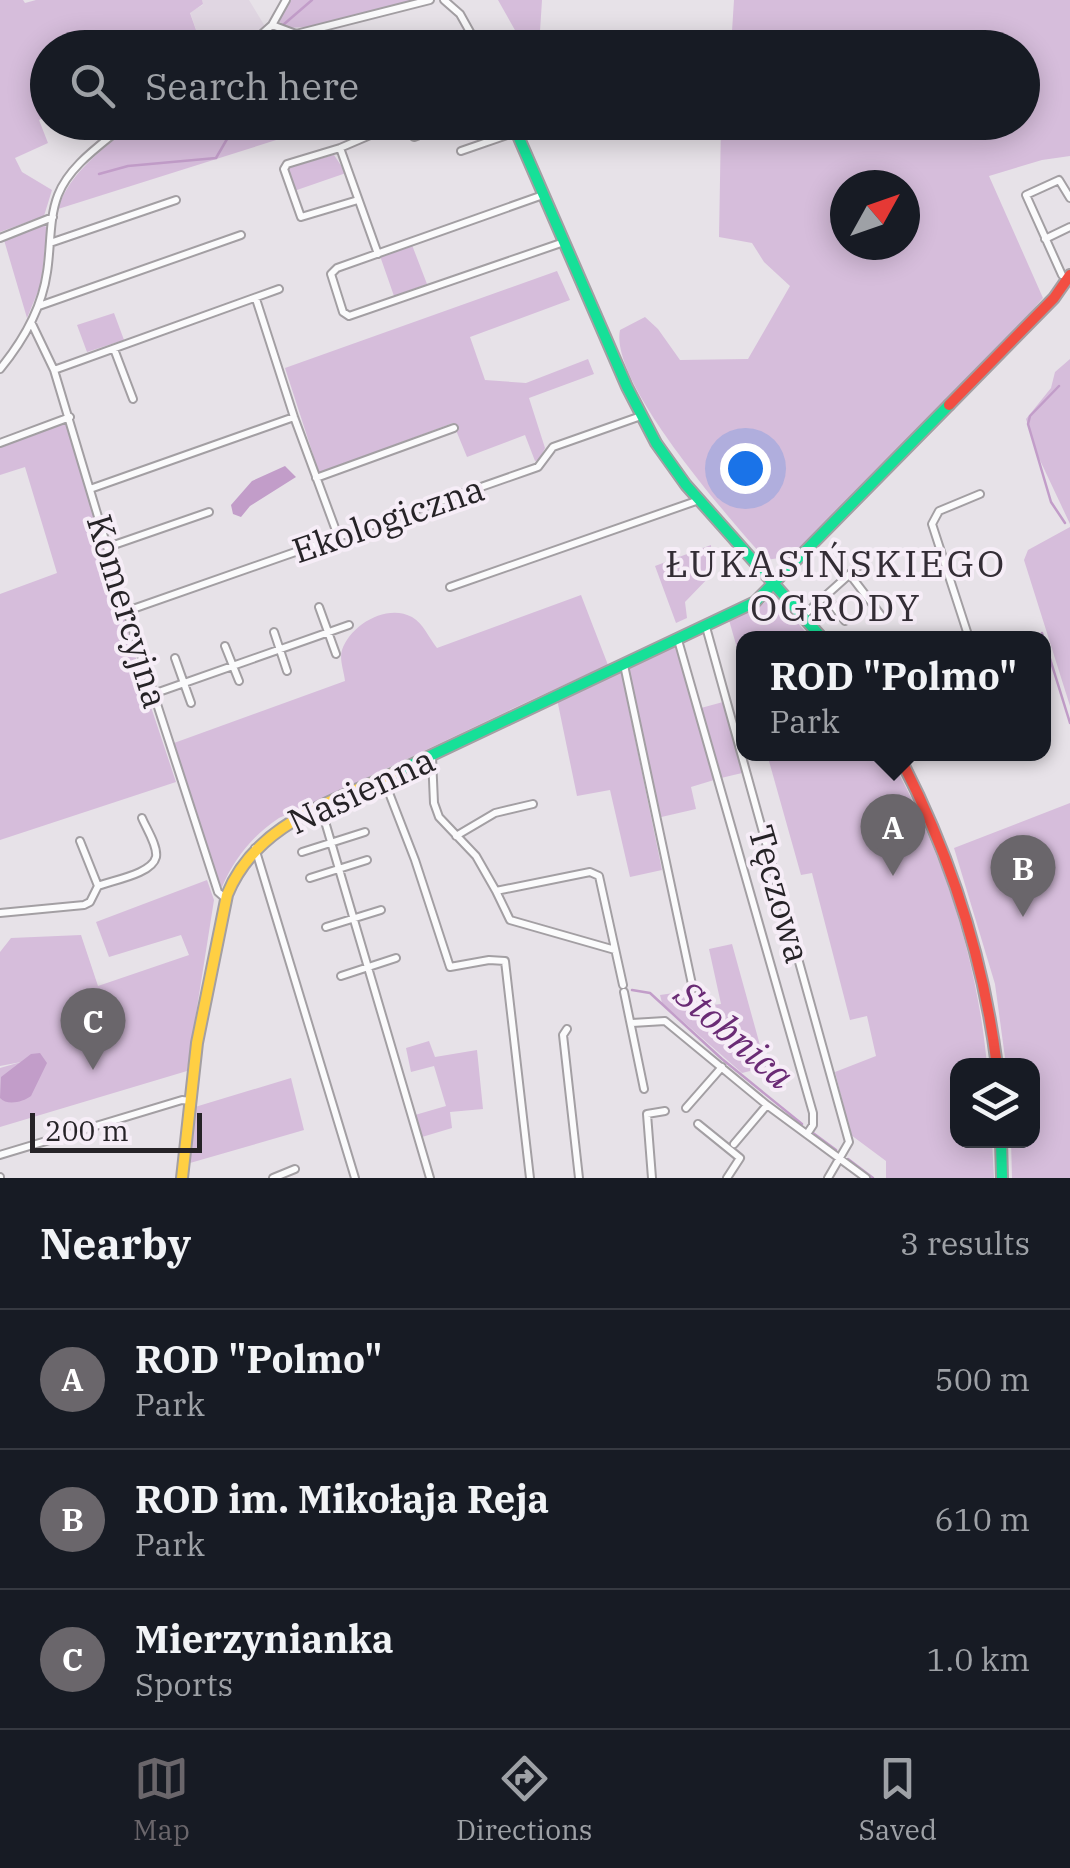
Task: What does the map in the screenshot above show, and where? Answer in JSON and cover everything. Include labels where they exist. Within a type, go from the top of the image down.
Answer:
[{"type":"street","points":[[266,30],[286,0]]},
{"type":"street","points":[[312,30],[430,0]]},
{"type":"street","points":[[444,0],[460,14],[469,30]]},
{"type":"street","points":[[272,25],[285,30]]},
{"type":"street","points":[[2,365],[38,306],[58,195],[78,165],[107,140]]},
{"type":"street","points":[[357,140],[288,164],[284,174],[301,217],[358,200]]},
{"type":"street","points":[[461,152],[488,140]]},
{"type":"street","points":[[519,140],[641,416],[663,455],[699,500],[778,581],[816,631]]},
{"type":"street","points":[[340,148],[378,254]]},
{"type":"street","points":[[1066,276],[1026,195],[1059,180],[1070,198]]},
{"type":"street","points":[[544,194],[333,270],[345,315],[564,242]]},
{"type":"street","points":[[50,242],[176,200]]},
{"type":"street","points":[[0,238],[54,217]]},
{"type":"street","points":[[1045,239],[1070,227]]},
{"type":"street","points":[[38,306],[241,235]]},
{"type":"street","name":"Nasienna","points":[[182,1178],[197,1040],[226,898],[235,875],[255,848],[276,830],[749,606],[778,581],[1049,302],[1066,276]]},
{"type":"street","points":[[54,370],[279,290]]},
{"type":"street","points":[[256,299],[338,536]]},
{"type":"street","name":"Komercyjna","points":[[30,322],[54,370],[70,417],[153,694],[218,892],[226,898]]},
{"type":"street","points":[[114,348],[133,399]]},
{"type":"street","name":"Ekologiczna","points":[[127,611],[538,467],[553,447],[641,416]]},
{"type":"street","points":[[0,444],[70,417]]},
{"type":"street","points":[[90,489],[294,417]]},
{"type":"street","points":[[316,478],[454,428]]},
{"type":"street","points":[[967,631],[932,524],[939,511],[980,494]]},
{"type":"street","points":[[450,587],[699,500]]},
{"type":"street","points":[[108,547],[209,512]]},
{"type":"street","points":[[803,616],[861,564]]},
{"type":"street","points":[[850,576],[880,614]]},
{"type":"street","points":[[827,597],[846,621]]},
{"type":"street","points":[[318,607],[336,654]]},
{"type":"street","points":[[153,694],[348,625]]},
{"type":"street","name":"Tęczowa","points":[[706,627],[736,735]]},
{"type":"street","points":[[274,632],[287,671]]},
{"type":"street","points":[[678,640],[813,1113],[813,1125],[807,1134]]},
{"type":"street","points":[[225,646],[238,682]]},
{"type":"street","points":[[175,658],[191,702]]},
{"type":"street","points":[[624,665],[693,989]]},
{"type":"street","points":[[432,758],[435,809],[476,856],[510,920],[615,950]]},
{"type":"street","name":"Tęczowa","points":[[743,761],[849,1142],[840,1159]]},
{"type":"street","points":[[902,761],[935,827],[962,898],[982,968],[996,1058]]},
{"type":"street","points":[[384,780],[450,967],[505,961],[530,1178]]},
{"type":"street","points":[[456,836],[495,814],[533,804]]},
{"type":"street","points":[[321,808],[430,1178]]},
{"type":"street","points":[[0,913],[78,906],[90,902],[98,886],[147,868],[156,851],[142,818]]},
{"type":"street","points":[[302,852],[365,832]]},
{"type":"street","points":[[80,841],[98,886]]},
{"type":"street","points":[[255,848],[356,1178]]},
{"type":"street","points":[[310,878],[367,860]]},
{"type":"street","points":[[496,891],[590,872],[599,876],[644,1089]]},
{"type":"street","points":[[326,927],[382,910]]},
{"type":"street","points":[[341,976],[396,958]]},
{"type":"street","points":[[632,1023],[665,1021],[767,1105],[866,1178]]},
{"type":"street","points":[[566,1029],[563,1035],[579,1178]]},
{"type":"street","points":[[686,1108],[722,1067]]},
{"type":"street","points":[[0,1154],[191,1100]]},
{"type":"street","points":[[734,1144],[767,1105]]},
{"type":"street","points":[[652,1178],[647,1114],[666,1111]]},
{"type":"street","points":[[698,1124],[740,1158],[727,1178]]},
{"type":"street","points":[[1001,1148],[1002,1178]]},
{"type":"street","points":[[828,1178],[840,1159]]},
{"type":"street","points":[[273,1178],[295,1169]]},
{"type":"shaded area","points":[[0,0],[202,0],[203,4],[190,13],[196,30],[30,30],[30,140],[48,143],[15,158],[22,172],[52,190],[44,216],[0,232]]},
{"type":"shaded area","points":[[202,0],[249,0],[266,28],[196,30],[190,12],[203,5]]},
{"type":"shaded area","points":[[291,0],[417,0],[310,27],[284,28],[279,20]]},
{"type":"shaded area","points":[[498,0],[542,0],[540,30],[515,30]]},
{"type":"shaded area","points":[[734,0],[1070,0],[1070,156],[989,176],[1043,298],[996,352],[788,566],[779,558],[766,560],[676,450],[633,383],[622,353],[620,330],[645,317],[680,360],[748,359],[790,286],[764,262],[752,243],[719,237],[721,140],[1040,140],[1040,30],[732,30]]},
{"type":"shaded area","points":[[114,140],[276,140],[58,209],[79,172]]},
{"type":"shaded area","points":[[334,155],[346,173],[294,191],[286,172],[291,166]]},
{"type":"shaded area","points":[[43,224],[47,228],[41,284],[27,318],[4,240]]},
{"type":"shaded area","points":[[412,245],[427,284],[394,296],[380,256]]},
{"type":"shaded area","points":[[557,271],[570,300],[470,337],[485,380],[526,383],[588,359],[594,374],[529,398],[545,448],[539,460],[535,461],[525,435],[467,457],[453,423],[319,473],[285,368]]},
{"type":"shaded area","points":[[114,313],[124,340],[87,352],[77,325]]},
{"type":"shaded area","points":[[1070,359],[1070,524],[1038,456],[1026,419],[1051,388],[1055,372]]},
{"type":"shaded area","points":[[67,422],[176,782],[0,840],[0,594],[57,573],[25,467],[0,475],[0,446]]},
{"type":"shaded area","points":[[285,466],[296,477],[250,506],[241,517],[233,514],[231,505],[252,481]]},
{"type":"shaded area","points":[[1070,527],[1070,706],[1051,646],[1051,631],[1046,631],[1024,560],[1028,550]]},
{"type":"shaded area","points":[[711,545],[712,574],[685,602],[687,618],[676,623],[655,566]]},
{"type":"shaded area","points":[[581,595],[608,665],[279,818],[253,840],[238,857],[222,887],[219,885],[174,743],[345,681],[341,657],[346,641],[361,625],[381,615],[402,613],[412,617],[437,648]]},
{"type":"shaded area","points":[[773,595],[805,631],[736,631],[736,644],[729,620]]},
{"type":"shaded area","points":[[677,646],[714,780],[691,787],[696,809],[657,818],[628,669]]},
{"type":"shaded area","points":[[621,671],[662,870],[630,877],[610,790],[577,796],[557,699]]},
{"type":"shaded area","points":[[723,702],[742,773],[721,778],[701,708]]},
{"type":"shaded area","points":[[769,761],[892,761],[925,827],[954,904],[982,1024],[986,1058],[950,1058],[950,1148],[992,1148],[994,1178],[886,1178],[886,1161],[851,1135],[835,1072],[876,1056],[867,1016],[850,1020],[812,873],[801,875]]},
{"type":"shaded area","points":[[1070,803],[1070,1178],[1012,1178],[1011,1148],[1040,1148],[1040,1058],[1005,1058],[995,984],[954,848]]},
{"type":"shaded area","points":[[207,880],[214,900],[187,1071],[0,1127],[0,1068],[21,1062],[0,1066],[0,952],[11,938],[81,935],[98,986],[189,955],[181,935],[109,957],[96,922]]},
{"type":"shaded area","points":[[732,944],[766,1067],[742,1073],[662,1003],[660,995],[688,991],[692,1007],[721,1004],[709,949]]},
{"type":"shaded area","points":[[429,1041],[435,1057],[477,1050],[483,1109],[450,1112],[452,1128],[422,1137],[415,1115],[446,1106],[434,1066],[411,1072],[406,1048]]},
{"type":"shaded area","points":[[40,1053],[47,1063],[31,1096],[15,1102],[0,1098],[1,1077],[31,1054]]},
{"type":"shaded area","points":[[291,1078],[304,1130],[190,1163],[195,1107]]},
{"type":"waterway","points":[[283,25],[312,0]]},
{"type":"waterway","points":[[99,174],[128,166],[216,158],[226,140]]},
{"type":"waterway","points":[[1059,386],[1030,416],[1028,424],[1051,502],[1065,523]]},
{"type":"waterway","points":[[1051,662],[1070,723]]},
{"type":"waterway","name":"Stobnica","points":[[632,990],[650,993],[802,1124]]},
{"type":"waterway","name":"Stobnica","points":[[813,1133],[836,1150]]},
{"type":"waterway","name":"Stobnica","points":[[848,1159],[873,1178]]},
{"type":"traffic: fast","points":[[520,140],[627,387],[656,443],[686,485],[816,631]]},
{"type":"traffic: fast","points":[[396,772],[755,602],[949,405]]},
{"type":"traffic: fast","points":[[1001,1148],[1002,1178]]},
{"type":"traffic: slow","points":[[182,1178],[197,1043],[227,895],[240,870],[256,850],[298,818],[396,772]]},
{"type":"traffic: jam","points":[[949,405],[1054,298],[1070,275]]},
{"type":"traffic: jam","points":[[902,761],[962,906],[983,984],[996,1058]]},
{"type":"place","name":"ROD \"Polmo\"","points":[[893,876]]},
{"type":"place","name":"ROD im. Mikołaja Reja","points":[[1023,917]]},
{"type":"place","name":"Mierzynianka","points":[[93,1070]]},
{"type":"district","name":"ŁUKASIŃSKIEGO OGRODY","points":[[836,584]]}]
